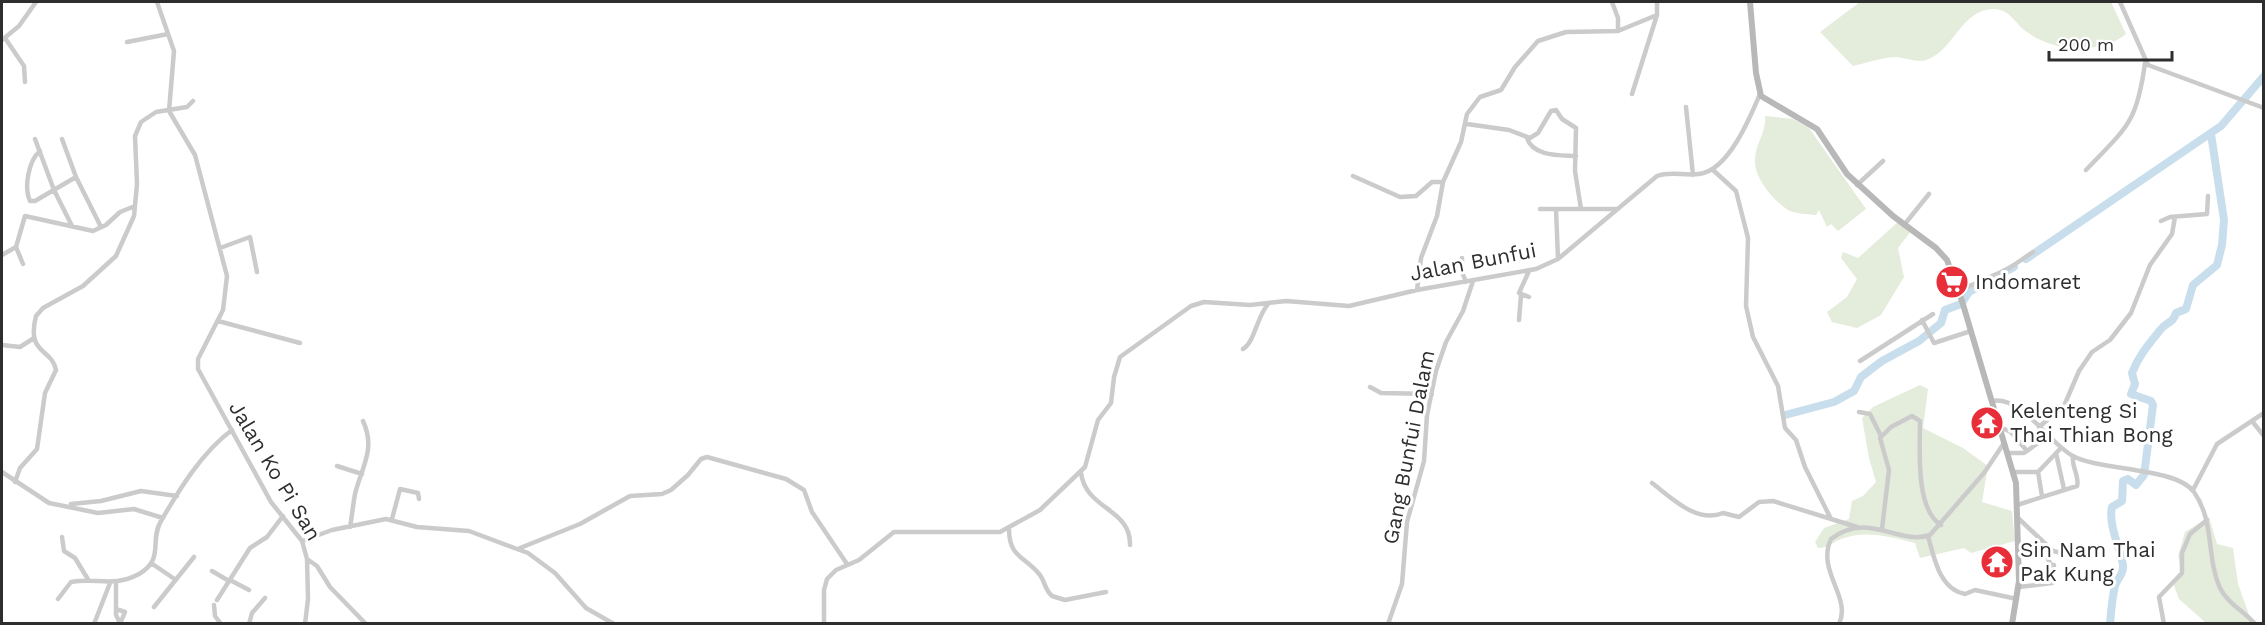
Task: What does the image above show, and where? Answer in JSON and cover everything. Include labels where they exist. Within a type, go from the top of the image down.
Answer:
[{"type":"street","points":[[25,82],[24,66],[20,56],[3,39],[19,26],[36,2]]},
{"type":"street","points":[[157,2],[174,51],[169,111]]},
{"type":"street","points":[[1612,2],[1618,18],[1618,31]]},
{"type":"street","points":[[1632,94],[1657,15],[1657,2]]},
{"type":"street","points":[[1750,2],[1760,94],[1733,146],[1713,170],[1736,191],[1748,238],[1749,249],[1745,273],[1746,306],[1753,337],[1778,386],[1785,428],[1796,440],[1805,467],[1830,517]]},
{"type":"street","points":[[2086,170],[2132,120],[2140,98],[2145,63],[2120,2]]},
{"type":"street","points":[[1417,290],[1421,258],[1437,216],[1443,182],[1467,124],[1467,114],[1473,103],[1488,93],[1501,90],[1515,67],[1538,41],[1566,32],[1618,31],[1657,15]]},
{"type":"street","points":[[127,42],[168,34]]},
{"type":"street","points":[[2145,63],[2264,108]]},
{"type":"street","points":[[1760,94],[1817,129],[1842,169],[1857,184],[1904,225],[1941,252],[1962,302],[2013,472],[2017,506],[2019,587],[2012,624]]},
{"type":"street","points":[[15,482],[20,468],[37,449],[45,393],[56,370],[54,362],[39,350],[34,338],[35,319],[41,309],[80,288],[114,260],[133,222],[137,128],[150,115],[169,111],[175,107],[188,107],[193,101]]},
{"type":"street","points":[[1686,107],[1693,175]]},
{"type":"street","points":[[1527,138],[1538,133],[1551,111],[1555,109],[1562,119],[1576,128],[1575,171],[1581,209]]},
{"type":"street","name":"Jalan Ko Pi San","points":[[169,111],[194,152],[227,281],[226,299],[218,321],[201,353],[198,369],[268,497],[302,541],[307,559],[308,599],[305,624]]},
{"type":"street","points":[[1467,124],[1509,130],[1527,138],[1530,145],[1548,154],[1576,156]]},
{"type":"street","points":[[35,139],[54,190],[72,226]]},
{"type":"street","points":[[62,139],[76,177],[101,227]]},
{"type":"street","points":[[40,151],[33,157],[30,167],[29,200],[35,201],[76,177]]},
{"type":"street","points":[[1857,184],[1883,161]]},
{"type":"street","name":"Jalan Bunfui","points":[[1081,473],[1098,420],[1111,403],[1114,376],[1120,357],[1191,306],[1204,302],[1236,305],[1300,301],[1349,306],[1417,290],[1529,271],[1558,259],[1657,176],[1671,173],[1693,175],[1713,170]]},
{"type":"street","points":[[1353,176],[1400,197],[1416,196],[1432,182],[1443,182]]},
{"type":"street","points":[[1904,225],[1929,194]]},
{"type":"street","points":[[2161,221],[2175,217],[2206,214],[2208,196]]},
{"type":"street","points":[[23,264],[16,247],[25,216],[43,222],[91,231],[101,227],[120,212],[135,206]]},
{"type":"street","points":[[1540,209],[1618,209]]},
{"type":"street","points":[[1557,209],[1558,259]]},
{"type":"street","points":[[2039,427],[2064,406],[2079,371],[2092,352],[2110,340],[2131,313],[2150,265],[2172,234],[2175,217]]},
{"type":"street","points":[[220,248],[250,237],[257,272]]},
{"type":"street","points":[[2,255],[16,247]]},
{"type":"street","points":[[1958,291],[2008,268],[2033,252]]},
{"type":"street","points":[[1462,258],[1462,272],[1466,282]]},
{"type":"street","points":[[1519,320],[1520,289],[1529,271]]},
{"type":"street","name":"Gang Bunfui Dalam","points":[[1388,624],[1402,584],[1407,522],[1424,462],[1432,394],[1444,346],[1458,324],[1473,281]]},
{"type":"street","points":[[1521,295],[1529,297]]},
{"type":"street","points":[[1243,349],[1248,345],[1259,317],[1269,303]]},
{"type":"street","points":[[1860,361],[1933,314]]},
{"type":"street","points":[[1922,320],[1934,342],[1971,331]]},
{"type":"street","points":[[218,321],[300,343]]},
{"type":"street","points":[[2,345],[20,347],[34,338]]},
{"type":"street","points":[[1370,387],[1381,393],[1432,394]]},
{"type":"street","points":[[1992,401],[2000,400],[2019,408],[2061,448],[2073,456],[2159,475],[2193,490],[2207,520],[2220,588],[2255,624]]},
{"type":"street","points":[[1859,412],[1870,414],[1881,436],[1880,442],[1889,470],[1882,529]]},
{"type":"street","points":[[2193,490],[2217,444],[2264,413]]},
{"type":"street","points":[[1881,436],[1908,418],[1914,416],[1920,419],[1925,504],[1931,517],[1941,525]]},
{"type":"street","points":[[350,527],[355,495],[370,442],[363,421]]},
{"type":"street","points":[[2252,421],[2264,436]]},
{"type":"street","points":[[2000,427],[2011,432],[2027,452]]},
{"type":"street","points":[[58,599],[71,582],[113,583],[140,573],[152,563],[156,554],[158,526],[206,456],[232,430]]},
{"type":"street","points":[[2008,453],[2027,452],[2048,436]]},
{"type":"street","points":[[1652,483],[1704,516],[1716,517],[1723,513],[1739,518],[1757,503],[1768,500],[1857,527],[1882,529],[1920,537],[1928,536],[1941,525],[2004,443]]},
{"type":"street","points":[[2013,472],[2038,472],[2061,448]]},
{"type":"street","points":[[2056,453],[2064,489]]},
{"type":"street","points":[[2017,506],[2075,487],[2079,483],[2073,466],[2073,456]]},
{"type":"street","points":[[520,548],[580,524],[630,496],[662,494],[671,490],[688,476],[701,459],[707,457],[786,479],[804,490],[812,512],[847,564]]},
{"type":"street","points":[[337,466],[362,474]]},
{"type":"street","points":[[2,472],[39,499],[51,503],[98,513],[134,509],[163,518]]},
{"type":"street","points":[[2038,472],[2042,496]]},
{"type":"street","points":[[824,624],[825,584],[836,570],[859,560],[894,532],[942,534],[965,531],[1000,532],[1040,510],[1081,473],[1088,494],[1096,502],[1113,511],[1130,534],[1130,545]]},
{"type":"street","points":[[392,519],[400,489],[418,493],[419,499]]},
{"type":"street","points":[[51,503],[101,501],[141,491],[177,496]]},
{"type":"street","points":[[221,624],[215,616],[216,603],[250,548],[267,537],[283,516]]},
{"type":"street","points":[[2017,517],[2050,548],[2057,553],[2062,553]]},
{"type":"street","points":[[302,541],[327,531],[392,519],[417,527],[469,531],[520,548],[555,573],[586,608],[614,624]]},
{"type":"street","points":[[2164,624],[2159,597],[2182,573],[2182,553],[2191,532],[2207,520]]},
{"type":"street","points":[[1839,624],[1841,606],[1828,570],[1829,542],[1843,531],[1857,527]]},
{"type":"street","points":[[1009,529],[1009,540],[1016,555],[1040,575],[1052,596],[1065,600],[1106,592]]},
{"type":"street","points":[[1928,536],[1943,578],[1953,590],[1965,594],[1975,590],[2017,599]]},
{"type":"street","points":[[63,537],[64,551],[75,558],[89,581]]},
{"type":"street","points":[[2019,587],[2052,583],[2054,565],[2051,564],[2044,551],[2050,548]]},
{"type":"street","points":[[154,607],[194,557]]},
{"type":"street","points":[[307,559],[317,566],[330,587],[366,624]]},
{"type":"street","points":[[152,563],[176,580]]},
{"type":"street","points":[[212,571],[249,590]]},
{"type":"street","points":[[113,583],[120,623]]},
{"type":"street","points":[[94,624],[113,583]]},
{"type":"street","points":[[249,624],[252,613],[265,598]]},
{"type":"street","points":[[116,609],[125,612],[120,623]]},
{"type":"green space","points":[[1860,2],[2111,2],[2126,34],[2115,41],[2090,48],[2063,47],[2038,39],[2023,29],[2004,11],[1994,9],[1973,16],[1944,48],[1926,60],[1894,57],[1853,66],[1820,32]]},
{"type":"green space","points":[[1765,116],[1793,119],[1809,128],[1866,209],[1838,231],[1831,224],[1827,227],[1819,210],[1816,215],[1794,212],[1777,201],[1761,181],[1755,160]]},
{"type":"green space","points":[[1898,222],[1911,231],[1898,248],[1904,277],[1881,315],[1857,328],[1832,322],[1827,312],[1847,297],[1857,279],[1841,258],[1843,252],[1858,258]]},
{"type":"green space","points":[[1920,385],[1928,389],[1923,428],[1963,448],[1988,466],[1982,502],[2012,511],[2015,541],[1971,553],[1964,548],[1920,558],[1915,543],[1880,535],[1853,536],[1818,548],[1815,542],[1824,528],[1849,519],[1852,501],[1863,496],[1876,482],[1862,418],[1873,407]]},
{"type":"green space","points":[[2209,517],[2217,544],[2233,548],[2238,584],[2252,623],[2206,623],[2179,599],[2173,583],[2181,570],[2178,556],[2185,532]]},
{"type":"waterway","points":[[2026,259],[2221,126],[2264,76]]},
{"type":"waterway","points":[[2110,624],[2115,586],[2123,568],[2113,528],[2112,507],[2122,501],[2123,481],[2128,479],[2136,485],[2144,475],[2153,405],[2151,401],[2131,394],[2135,384],[2132,373],[2141,355],[2161,329],[2172,321],[2176,313],[2186,309],[2193,285],[2217,265],[2222,245],[2224,220],[2211,134]]},
{"type":"waterway","points":[[1785,415],[1834,402],[1854,391],[1861,377],[1882,361],[1919,341],[1941,323],[1945,310],[1961,304],[1969,292],[2014,267]]},
{"type":"place","name":"Indomaret","points":[[1952,282]]},
{"type":"place","name":"Kelenteng Si Thai Thian Bong","points":[[1987,423]]},
{"type":"place","name":"Sin Nam Thai Pak Kung","points":[[1997,562]]}]
